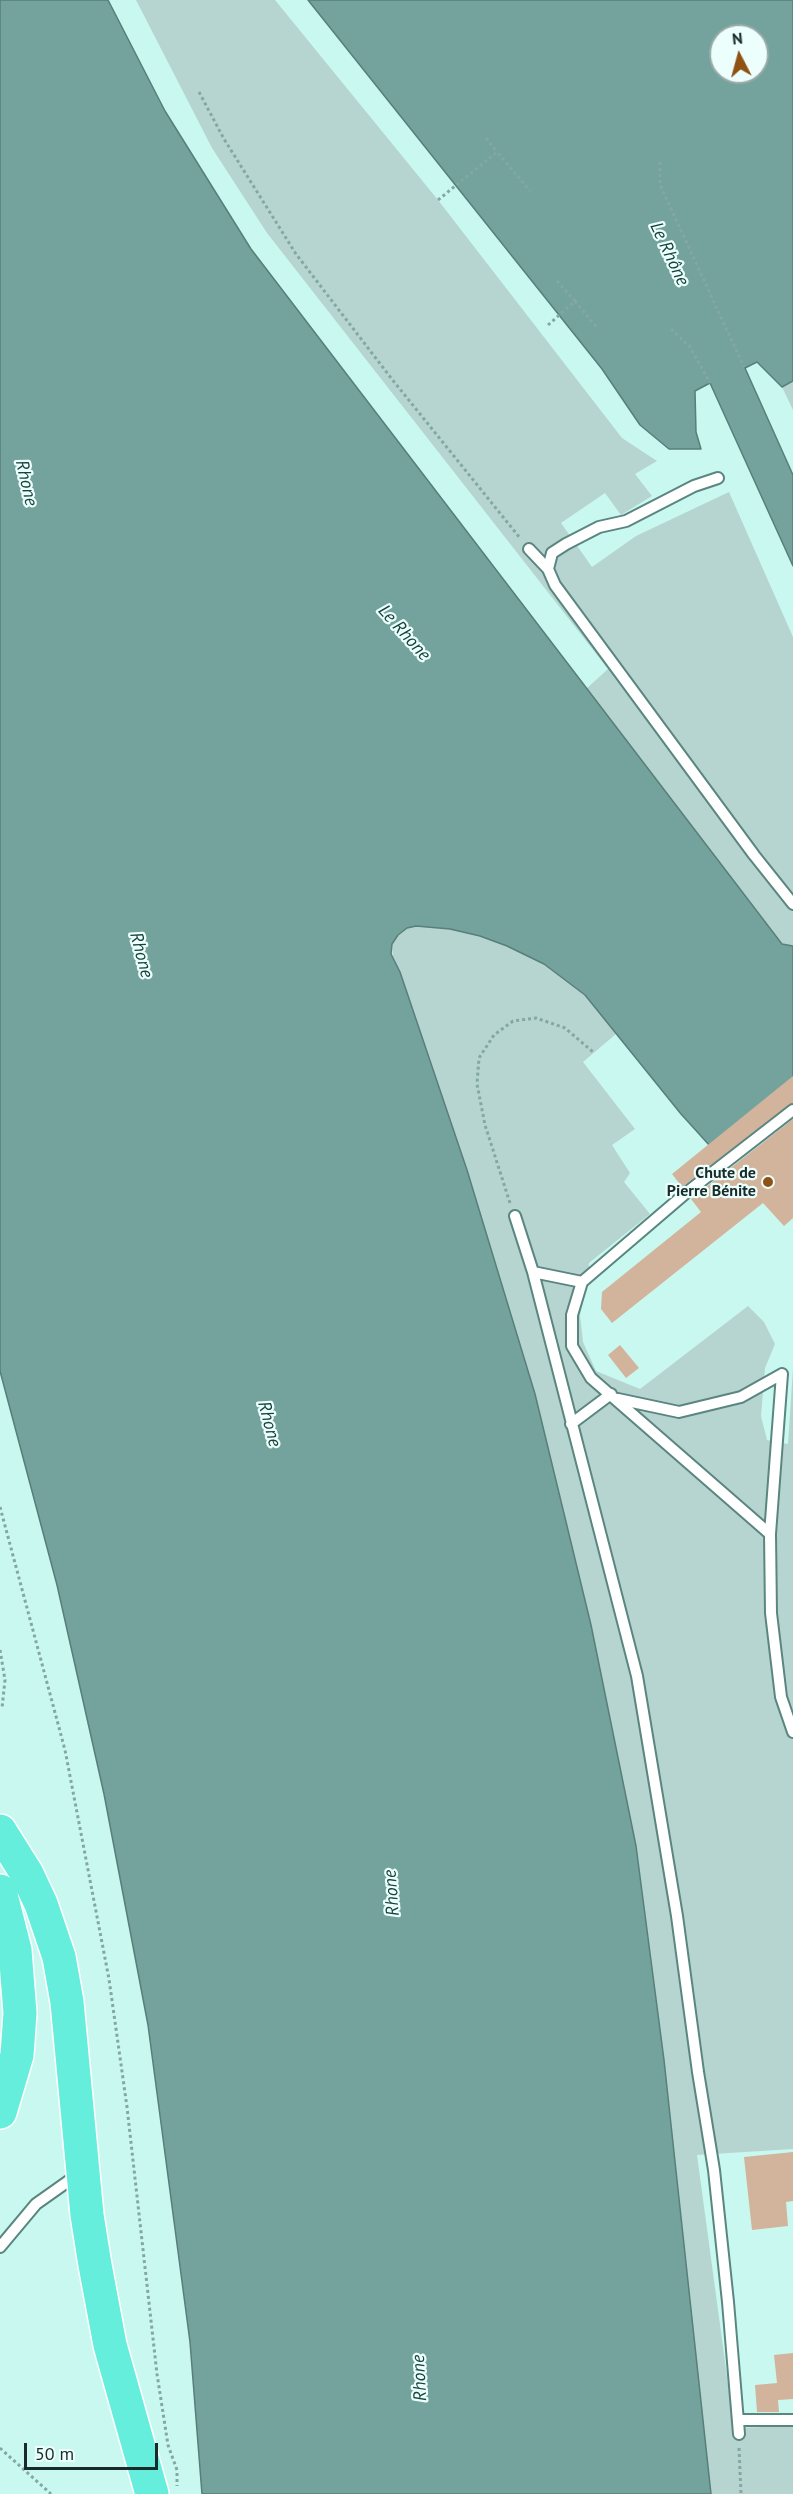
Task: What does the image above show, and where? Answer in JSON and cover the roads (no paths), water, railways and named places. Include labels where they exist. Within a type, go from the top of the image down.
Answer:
[{"type":"highway","points":[[0,1831],[27,1874],[41,1904],[59,1957],[67,2002],[82,2171],[94,2265],[110,2345],[152,2494]]},
{"type":"highway","points":[[0,1891],[15,1950],[20,2013],[17,2055],[0,2112]]},
{"type":"lane","points":[[548,569],[552,553],[566,544],[599,527],[626,521],[694,486],[718,478]]},
{"type":"lane","points":[[528,549],[548,569],[555,585],[754,855],[793,904]]},
{"type":"lane","points":[[770,1534],[591,1378],[572,1346],[572,1315],[582,1282],[686,1193],[793,1110]]},
{"type":"lane","points":[[515,1216],[533,1272],[637,1676],[714,2170],[739,2434]]},
{"type":"lane","points":[[533,1272],[582,1282]]},
{"type":"lane","points":[[552,1348],[572,1346]]},
{"type":"lane","points":[[571,1424],[614,1396],[679,1412],[741,1397],[782,1374],[770,1534],[771,1613],[781,1697],[793,1732]]},
{"type":"lane","points":[[0,2247],[36,2204],[82,2171]]},
{"type":"lane","points":[[738,2420],[793,2420]]},
{"type":"water","points":[[0,0],[108,0],[165,111],[251,249],[782,944],[793,946],[793,1078],[710,1146],[681,1114],[585,995],[544,964],[480,936],[450,929],[416,926],[407,928],[398,935],[392,944],[391,954],[400,972],[467,1170],[535,1394],[591,1625],[636,1846],[664,2060],[711,2494],[202,2494],[190,2342],[148,2025],[104,1794],[57,1585],[0,1371]]},
{"type":"water","name":"Le Rhône","points":[[308,0],[793,0],[793,381],[782,387],[757,362],[745,368],[793,475],[793,566],[710,383],[695,391],[696,432],[701,449],[669,449],[640,425],[602,369]]},
{"type":"place","name":"Chute de Pierre Bénite","points":[[768,1182]]},
{"type":"water label","name":"Rhone","points":[[26,483]]},
{"type":"water label","name":"Le Rhone","points":[[404,633]]},
{"type":"water label","name":"Rhone","points":[[141,955]]},
{"type":"water label","name":"Rhone","points":[[269,1424]]},
{"type":"water label","name":"Rhone","points":[[392,1893]]},
{"type":"water label","name":"Rhone","points":[[420,2378]]}]
